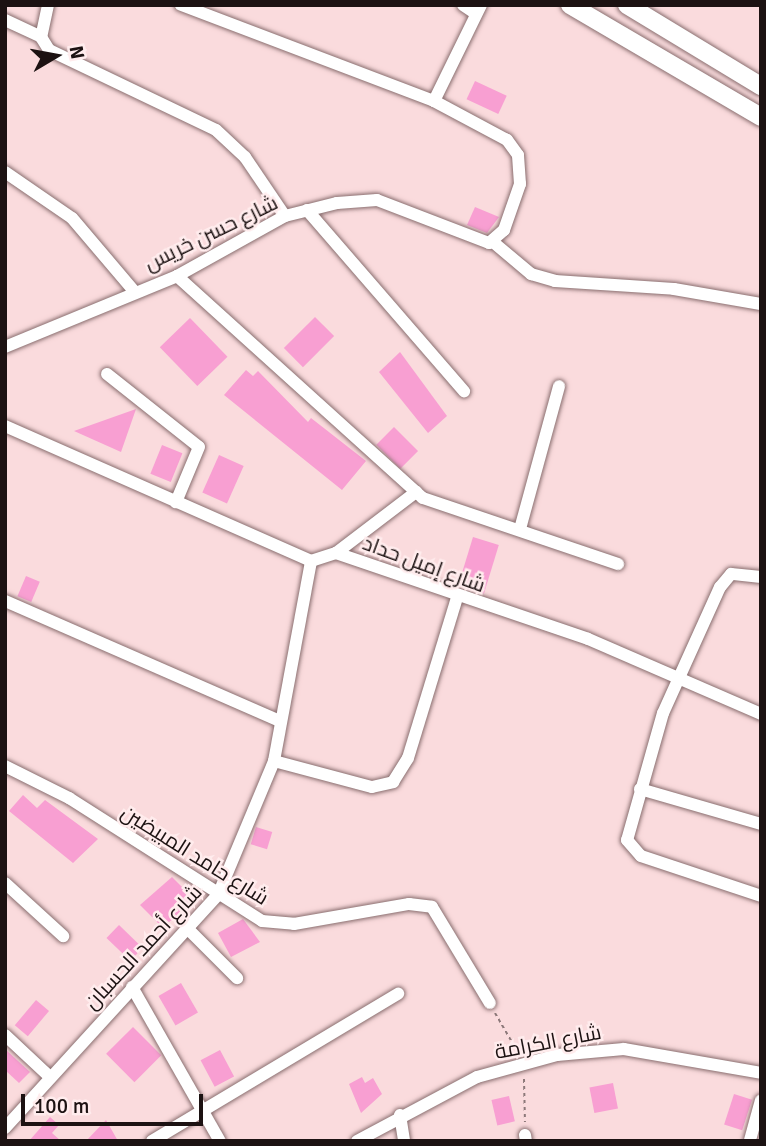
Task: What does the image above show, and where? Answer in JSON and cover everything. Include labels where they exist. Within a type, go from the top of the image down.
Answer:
[{"type":"highway","points":[[570,5],[761,117]]},
{"type":"highway","points":[[626,5],[761,86]]},
{"type":"street","points":[[41,37],[48,5]]},
{"type":"street","points":[[181,5],[434,100],[494,130],[518,155],[520,184],[486,242]]},
{"type":"street","points":[[434,100],[478,9],[463,5]]},
{"type":"street","points":[[5,20],[41,37],[49,50],[215,130],[244,157],[285,216]]},
{"type":"street","points":[[5,172],[72,218],[133,290]]},
{"type":"street","name":"شارع حسن خريس","points":[[5,347],[133,290],[177,276],[285,216],[307,210],[377,200],[486,242],[531,274],[555,281],[674,289],[761,304]]},
{"type":"street","points":[[307,210],[464,391]]},
{"type":"street","points":[[177,276],[416,492],[460,515],[520,529],[618,564]]},
{"type":"street","points":[[107,374],[199,447],[176,502]]},
{"type":"street","points":[[520,529],[559,386]]},
{"type":"street","points":[[5,426],[311,561]]},
{"type":"street","points":[[336,553],[416,492]]},
{"type":"street","name":"شارع إميل حداد","points":[[311,561],[336,553],[457,598],[589,639],[676,683],[761,714]]},
{"type":"street","name":"شارع أحمد الحسبان","points":[[5,1128],[218,895],[274,761],[279,721],[311,561]]},
{"type":"street","points":[[761,577],[738,573],[726,579],[676,683],[640,789],[628,839],[641,856],[761,896]]},
{"type":"street","points":[[274,761],[372,787],[393,782],[408,758],[457,598]]},
{"type":"street","points":[[6,603],[279,721]]},
{"type":"street","name":"شارع حامد المبيضين","points":[[8,771],[77,803],[218,895],[276,925],[409,904],[432,907],[490,1003]]},
{"type":"street","points":[[640,789],[761,824]]},
{"type":"street","points":[[5,883],[63,936]]},
{"type":"street","points":[[187,928],[237,978]]},
{"type":"street","points":[[132,987],[220,1141]]},
{"type":"street","points":[[152,1141],[398,994]]},
{"type":"street","points":[[5,1035],[50,1077]]},
{"type":"street","name":"شارع الكرامة","points":[[357,1141],[400,1115],[524,1062],[624,1049],[761,1073]]},
{"type":"street","points":[[750,1140],[761,1100]]},
{"type":"street","points":[[400,1115],[404,1141]]},
{"type":"path","points":[[490,1003],[524,1062],[526,1138]]},
{"type":"building","points":[[475,81],[507,96],[498,114],[467,99]]},
{"type":"building","points":[[475,207],[499,217],[487,233],[467,225]]},
{"type":"building","points":[[315,317],[334,336],[303,367],[284,348]]},
{"type":"building","points":[[190,318],[228,357],[197,386],[160,347]]},
{"type":"building","points":[[400,352],[447,416],[428,433],[379,372]]},
{"type":"building","points":[[246,370],[253,376],[258,371],[308,422],[311,418],[366,461],[342,490],[224,395]]},
{"type":"building","points":[[136,409],[121,452],[74,431]]},
{"type":"building","points":[[394,427],[418,451],[400,469],[376,445]]},
{"type":"building","points":[[162,445],[182,453],[171,482],[150,474]]},
{"type":"building","points":[[219,455],[244,466],[227,503],[202,492]]},
{"type":"building","points":[[473,537],[499,545],[484,594],[458,586]]},
{"type":"building","points":[[26,576],[40,582],[31,602],[17,596]]},
{"type":"building","points":[[23,795],[37,808],[45,800],[98,839],[73,863],[9,811]]},
{"type":"building","points":[[256,827],[272,832],[267,849],[251,844]]},
{"type":"building","points":[[172,877],[197,902],[162,927],[140,905]]},
{"type":"building","points":[[243,919],[260,942],[231,957],[218,933]]},
{"type":"building","points":[[119,925],[143,948],[130,961],[106,938]]},
{"type":"building","points":[[181,983],[198,1012],[175,1025],[158,996]]},
{"type":"building","points":[[36,1000],[49,1011],[28,1036],[15,1025]]},
{"type":"building","points":[[133,1027],[161,1055],[134,1082],[106,1054]]},
{"type":"building","points":[[5,1049],[30,1072],[19,1083],[5,1070]]},
{"type":"building","points":[[220,1050],[234,1076],[215,1087],[201,1060]]},
{"type":"building","points":[[362,1077],[365,1083],[373,1078],[382,1094],[361,1113],[349,1084]]},
{"type":"building","points":[[613,1083],[618,1109],[594,1113],[589,1088]]},
{"type":"building","points":[[734,1094],[752,1100],[742,1130],[724,1124]]},
{"type":"building","points":[[509,1096],[515,1121],[497,1125],[491,1100]]},
{"type":"building","points":[[50,1117],[59,1125],[52,1133],[61,1141],[29,1141]]},
{"type":"building","points":[[106,1120],[118,1141],[86,1141]]}]
